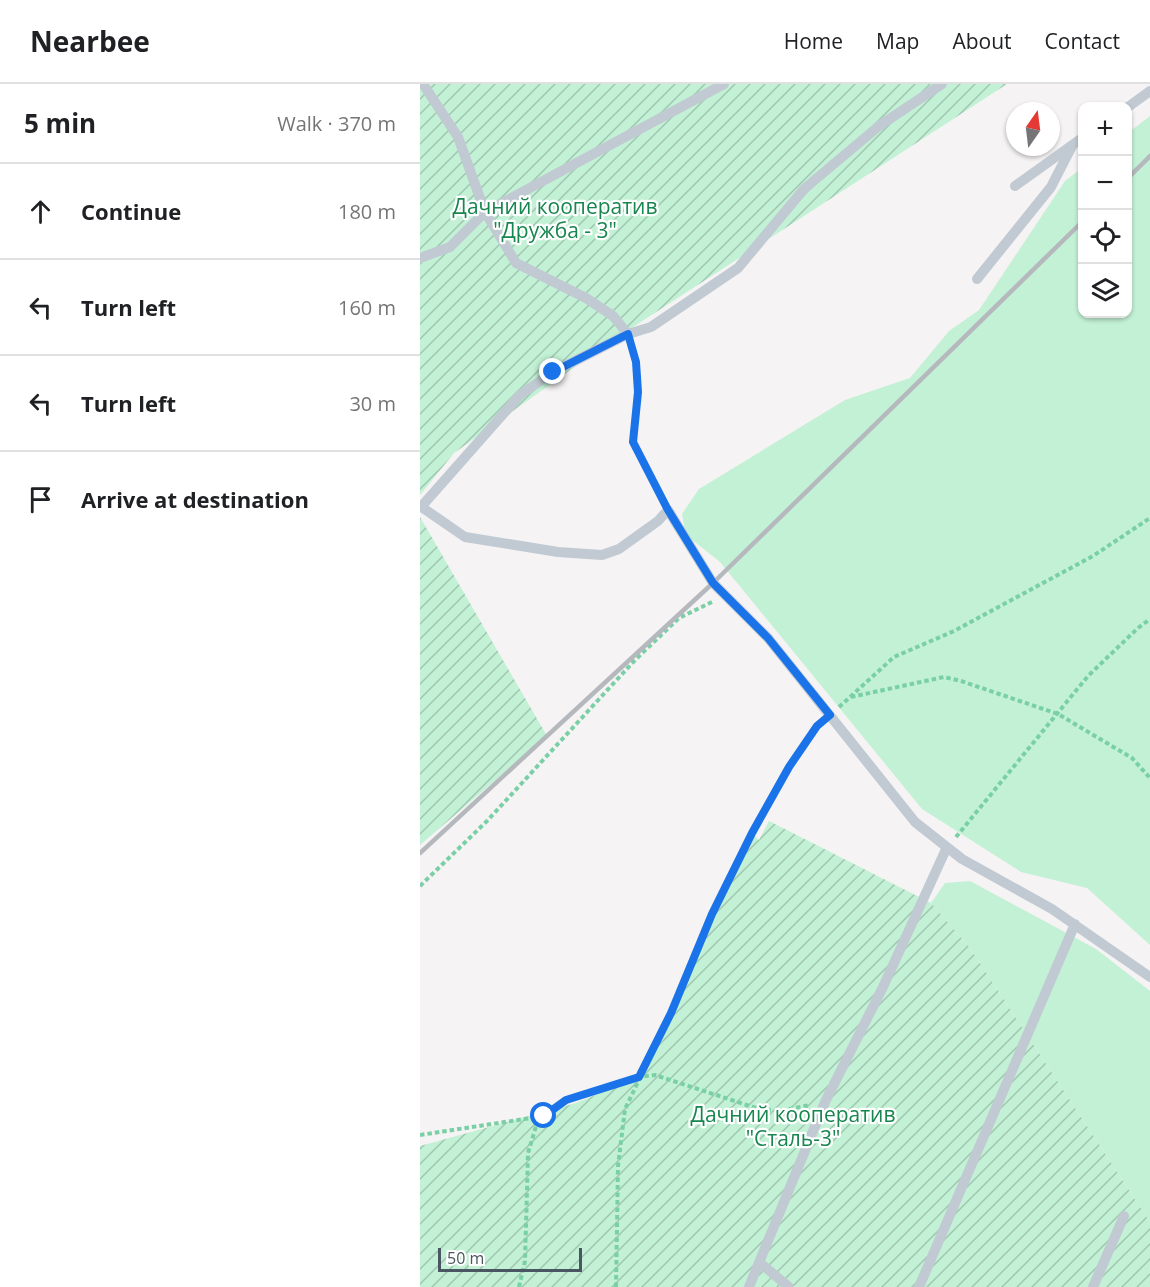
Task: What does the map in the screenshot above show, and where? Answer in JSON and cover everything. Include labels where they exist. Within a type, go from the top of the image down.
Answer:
[{"type":"lane","points":[[423,84],[458,137],[485,212],[516,263],[586,298],[613,316],[628,334]]},
{"type":"lane","points":[[420,258],[450,248],[485,212],[724,84]]},
{"type":"lane","points":[[942,84],[879,126],[804,189],[738,268],[651,327],[628,334],[553,372],[520,395],[421,506],[465,537],[558,552],[602,555],[619,549],[658,521],[668,510],[713,583],[768,638],[915,822],[962,859],[1052,909],[1150,977]]},
{"type":"lane","points":[[1132,104],[1150,91]]},
{"type":"lane","points":[[1015,186],[1078,142]]},
{"type":"lane","points":[[976,279],[1051,187],[1072,146]]},
{"type":"lane","points":[[749,1287],[825,1102],[883,987],[947,847]]},
{"type":"lane","points":[[919,1287],[1075,924]]},
{"type":"lane","points":[[1093,1287],[1124,1216]]},
{"type":"lane","points":[[759,1262],[789,1287]]},
{"type":"path","points":[[628,334],[636,362],[638,392],[633,442],[668,510]]},
{"type":"path","points":[[616,1287],[618,1166],[625,1109],[671,1013],[712,914],[752,833],[789,767],[817,726],[894,657],[954,631],[1073,567],[1150,518]]},
{"type":"path","points":[[420,886],[487,821],[635,660],[679,618],[715,601],[732,603]]},
{"type":"path","points":[[947,847],[1088,676],[1137,628],[1150,619]]},
{"type":"path","points":[[850,697],[944,677],[961,681],[1058,714],[1132,758],[1150,778]]},
{"type":"path","points":[[519,1287],[525,1261],[528,1153],[537,1123],[566,1100],[639,1077],[655,1075],[756,1108],[779,1112],[825,1102]]},
{"type":"path","points":[[420,1135],[544,1116]]},
{"type":"green space","name":"Дачний кооператив \"Дружба - 3\"","points":[[420,84],[1007,84],[610,342],[454,453],[420,495]]},
{"type":"green space","points":[[1150,116],[1150,945],[1087,888],[1021,872],[922,809],[720,562],[686,535],[682,514],[699,489],[845,400],[910,378],[949,331],[979,310],[1065,181],[1078,171],[1078,318],[1132,318],[1132,130]]},
{"type":"green space","points":[[420,517],[547,736],[420,845]]},
{"type":"green space","name":"Дачний кооператив \"Сталь-3\"","points":[[769,821],[931,903],[970,948],[1150,1222],[1150,1287],[420,1287],[420,1146],[576,1103],[634,1079],[671,1009],[752,833],[759,840]]},
{"type":"green space","points":[[970,881],[1096,949],[1150,991],[1150,1222],[970,948],[931,903],[945,883]]},
{"type":"railway","points":[[1132,174],[1150,156]]},
{"type":"railway","points":[[420,853],[713,583],[1078,226]]},
{"type":"route","points":[[544,1116],[566,1100],[639,1077],[671,1013],[712,914],[752,833],[789,767],[817,726],[830,715],[768,638],[713,583],[668,510],[633,442],[638,392],[636,362],[628,334],[553,372]]}]
